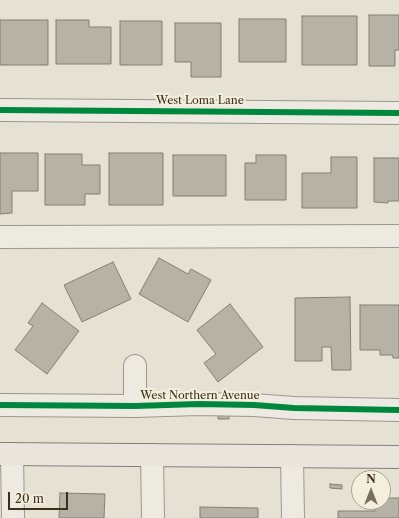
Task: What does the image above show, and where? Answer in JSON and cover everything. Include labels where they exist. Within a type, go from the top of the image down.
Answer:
[{"type":"main road","points":[[6,454],[399,457]]},
{"type":"street","name":"West Loma Lane","points":[[0,110],[399,113]]},
{"type":"street","points":[[0,237],[399,236]]},
{"type":"street","name":"West Northern Avenue","points":[[135,366],[135,406]]},
{"type":"street","name":"West Northern Avenue","points":[[0,405],[135,406],[199,404],[399,410]]},
{"type":"street","points":[[6,454],[13,518]]},
{"type":"street","points":[[152,455],[153,518]]},
{"type":"street","points":[[292,456],[293,518]]},
{"type":"building","points":[[369,15],[399,15],[399,50],[395,50],[395,66],[369,66]]},
{"type":"building","points":[[302,16],[357,16],[357,65],[302,65]]},
{"type":"building","points":[[239,19],[286,19],[286,62],[239,62]]},
{"type":"building","points":[[0,20],[48,20],[48,65],[0,65]]},
{"type":"building","points":[[56,20],[89,20],[89,27],[111,27],[111,64],[56,64]]},
{"type":"building","points":[[120,21],[162,21],[162,65],[120,65]]},
{"type":"building","points":[[175,23],[221,23],[221,77],[191,77],[191,62],[175,62]]},
{"type":"building","points":[[0,153],[38,153],[38,191],[12,191],[12,213],[0,214]]},
{"type":"building","points":[[109,153],[163,153],[163,205],[109,205]]},
{"type":"building","points":[[45,154],[82,154],[82,165],[100,165],[100,194],[85,194],[85,205],[45,205]]},
{"type":"building","points":[[173,155],[226,155],[226,196],[173,196]]},
{"type":"building","points":[[256,155],[286,155],[286,200],[245,200],[245,163],[256,163]]},
{"type":"building","points":[[331,157],[357,157],[357,208],[302,208],[302,173],[331,173]]},
{"type":"building","points":[[374,158],[399,158],[399,201],[388,201],[388,203],[374,202]]},
{"type":"building","points":[[159,258],[188,274],[191,269],[211,280],[188,322],[139,294]]},
{"type":"building","points":[[113,262],[131,299],[82,322],[64,285]]},
{"type":"building","points":[[350,297],[351,370],[332,370],[331,347],[322,347],[322,361],[295,361],[295,298]]},
{"type":"building","points":[[42,303],[79,331],[47,374],[15,350],[33,326],[28,323]]},
{"type":"building","points":[[230,304],[263,347],[218,382],[204,363],[216,354],[197,330]]},
{"type":"building","points":[[360,305],[399,305],[399,358],[393,358],[393,355],[380,355],[380,350],[360,350]]},
{"type":"building","points":[[218,415],[229,415],[229,419],[218,419]]},
{"type":"building","points":[[330,484],[342,485],[342,489],[330,488]]},
{"type":"building","points":[[60,493],[105,494],[104,518],[59,518]]},
{"type":"building","points":[[391,498],[399,498],[399,518],[338,518],[338,511],[391,510]]},
{"type":"building","points":[[200,507],[258,508],[258,518],[200,518]]},
{"type":"cycle path","points":[[0,110],[399,113]]},
{"type":"cycle path","points":[[0,405],[135,406],[199,404],[399,410]]}]
